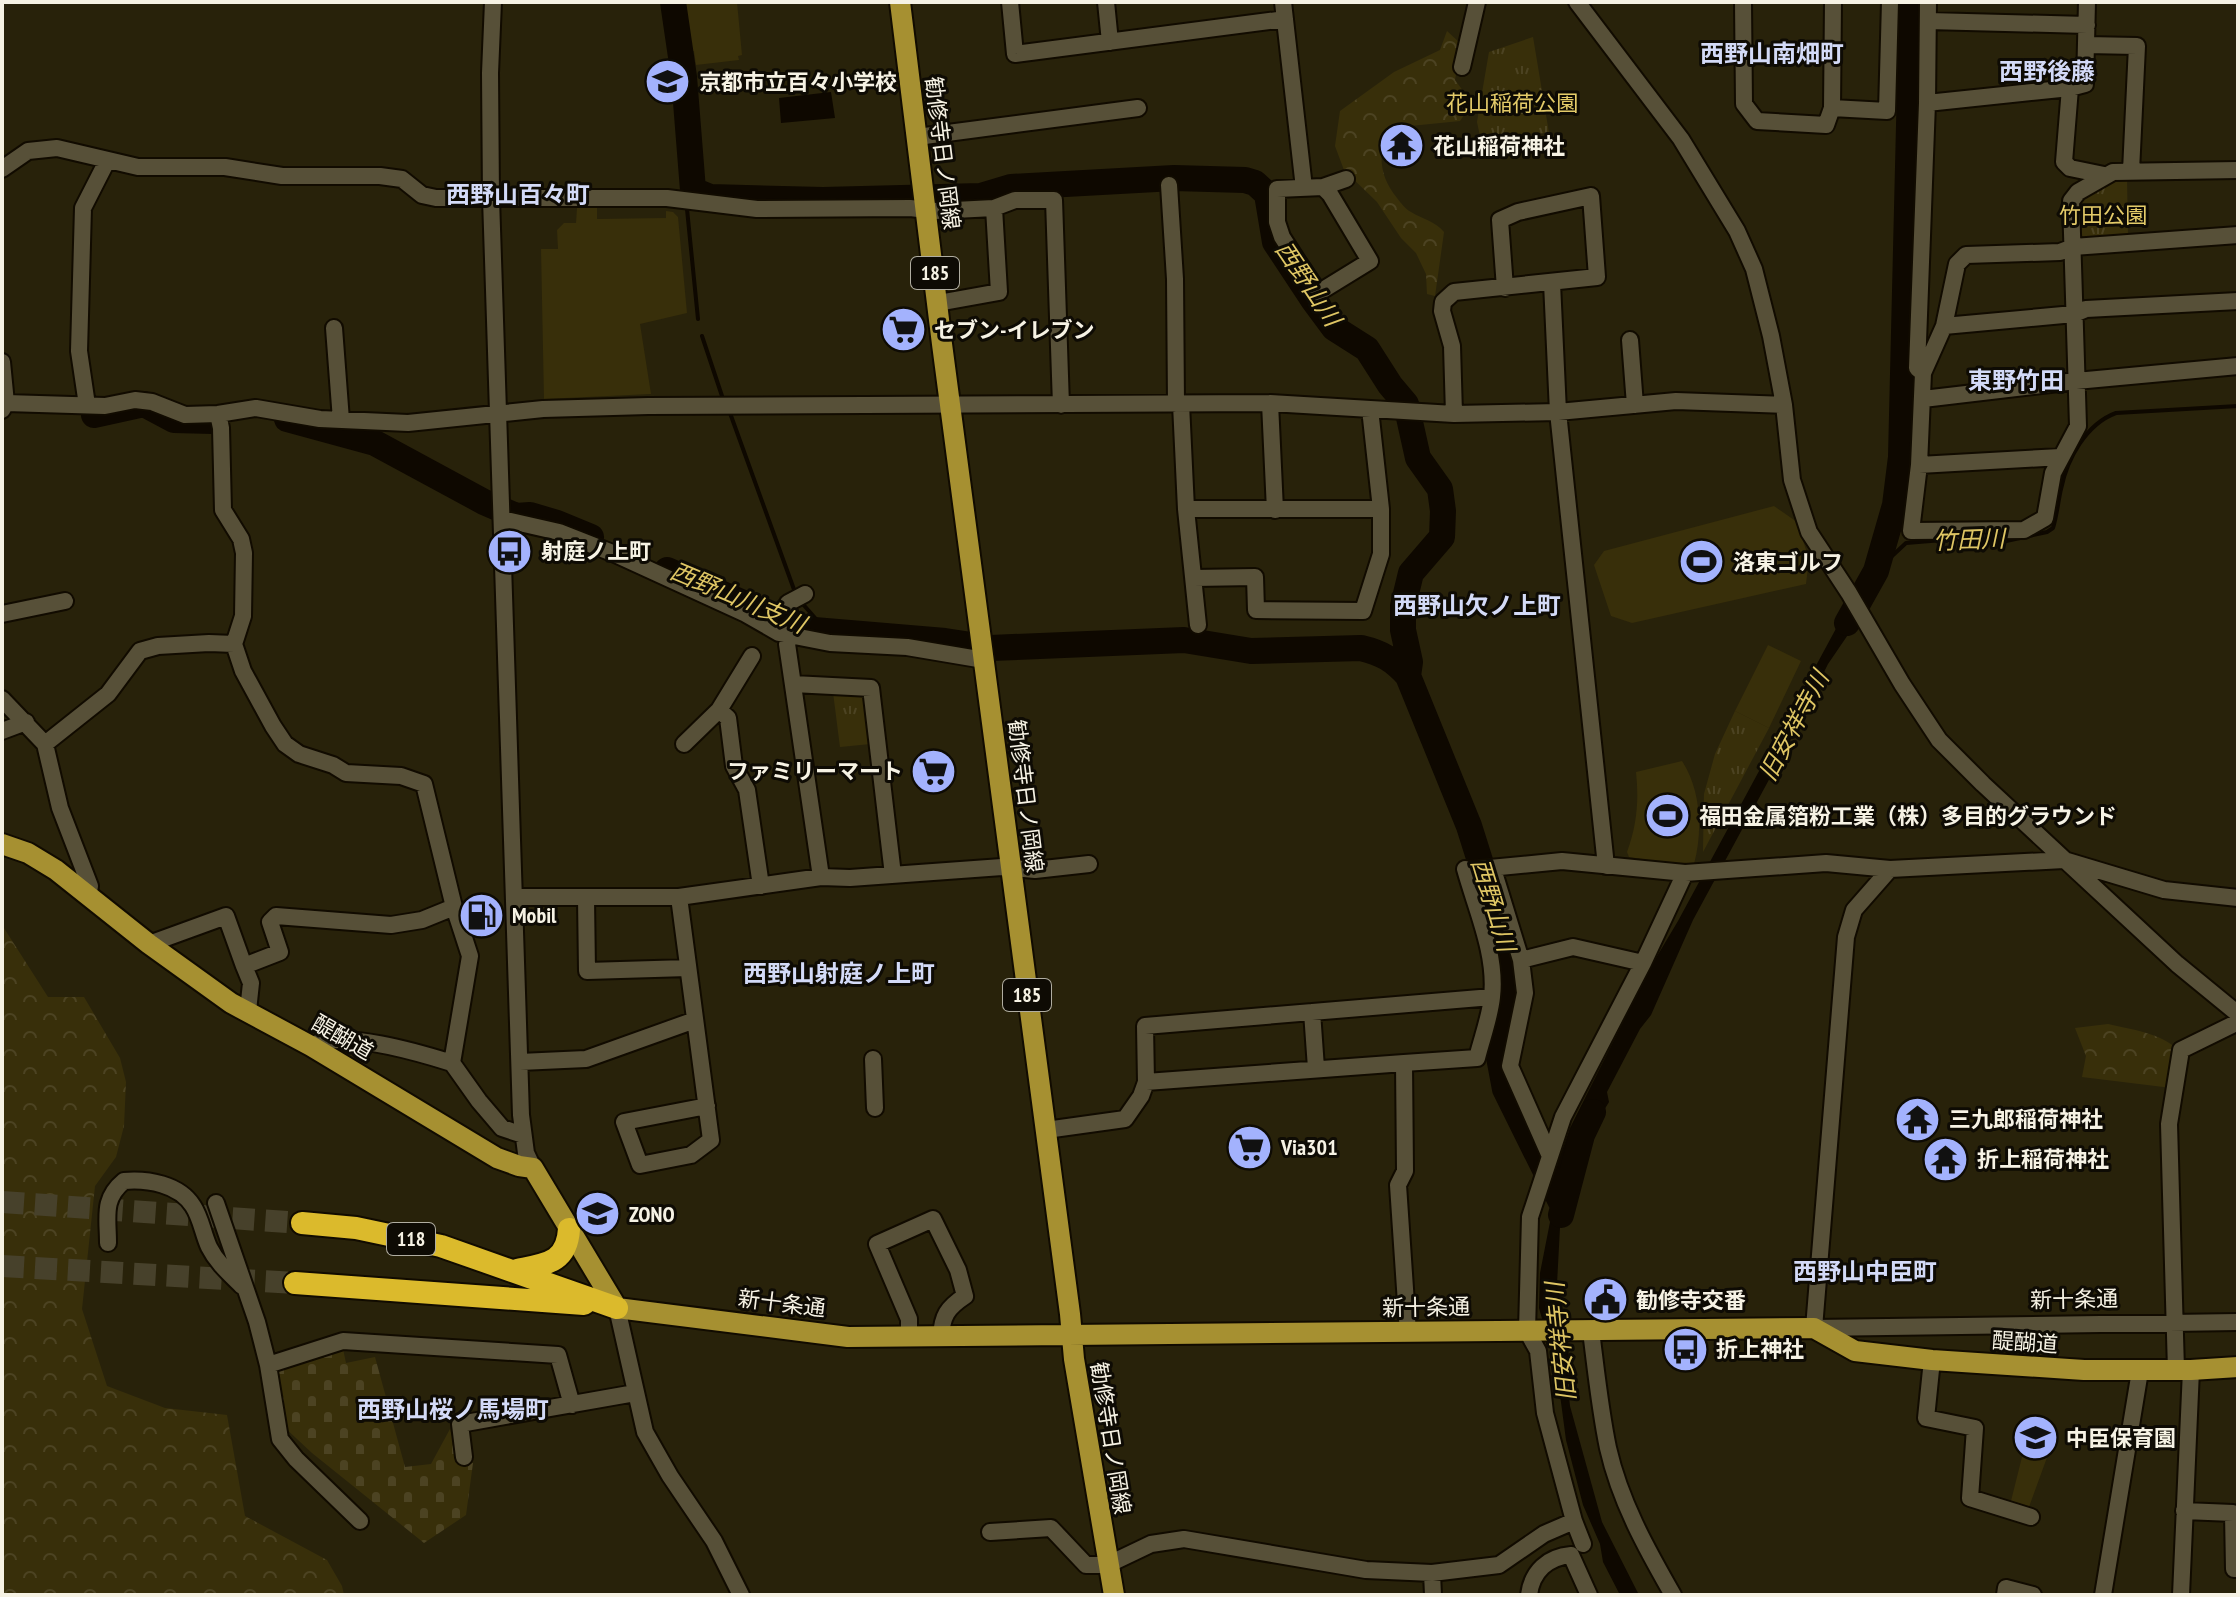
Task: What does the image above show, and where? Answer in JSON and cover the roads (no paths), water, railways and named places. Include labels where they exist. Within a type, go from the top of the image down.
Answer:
[{"type":"highway","name":"118","points":[[302,1223],[356,1228],[454,1250],[617,1308]]},
{"type":"highway","points":[[516,1271],[556,1260],[566,1247],[569,1229]]},
{"type":"highway","name":"118","points":[[295,1283],[617,1308]]},
{"type":"main road","name":"勧修寺日ノ岡線","points":[[900,2],[1074,1359],[1109,1585]]},
{"type":"main road","name":"醍醐道","points":[[2,844],[28,853],[56,870],[149,944],[231,1003],[311,1046],[497,1158],[533,1168]]},
{"type":"main road","points":[[533,1168],[617,1308]]},
{"type":"main road","name":"新十条通","points":[[617,1308],[848,1337],[1814,1328]]},
{"type":"main road","name":"醍醐道","points":[[1814,1328],[1855,1351],[1932,1360],[2140,1371],[2238,1367]]},
{"type":"street","points":[[493,2],[491,198],[514,897],[523,1135],[533,1168]]},
{"type":"street","points":[[1010,2],[1015,54],[1110,42],[1284,10],[1304,188]]},
{"type":"street","points":[[1106,2],[1110,42]]},
{"type":"street","points":[[1462,67],[1477,2]]},
{"type":"street","points":[[1577,2],[1681,139],[1737,231],[1754,269],[1771,336],[1784,405],[1792,480],[1809,532],[1902,684],[1939,740],[2177,964],[2238,1014]]},
{"type":"street","points":[[1743,2],[1744,104],[1757,121],[1826,125],[1832,108],[1833,2]]},
{"type":"street","points":[[1832,108],[1887,111],[1890,2]]},
{"type":"street","points":[[1923,373],[1917,368],[1928,2]]},
{"type":"street","points":[[1927,103],[2085,84],[2087,2]]},
{"type":"street","points":[[1928,21],[2087,25]]},
{"type":"street","points":[[2086,45],[2137,46],[2131,171]]},
{"type":"street","points":[[2070,88],[2064,162],[2070,168],[2104,175]]},
{"type":"street","points":[[917,137],[1138,108]]},
{"type":"street","points":[[2,169],[28,151],[57,148],[138,167],[225,167],[282,176],[380,176],[402,179],[422,195],[436,198],[667,198],[757,209],[925,202],[935,211],[994,208],[1015,200],[1054,200],[1061,405]]},
{"type":"street","points":[[87,405],[79,351],[83,208],[107,161]]},
{"type":"street","points":[[2238,170],[2113,172],[2078,192],[2071,201],[2073,247],[2076,381],[2078,426],[2053,473],[2045,518],[2024,530],[1911,531],[1919,465],[1923,373],[1944,326],[1957,264],[1966,255],[2060,252],[2073,247],[2238,235]]},
{"type":"street","points":[[1323,187],[1370,261],[1318,293],[1282,237],[1277,222],[1277,189],[1323,187],[1346,179]]},
{"type":"street","points":[[1169,185],[1179,404],[1198,625]]},
{"type":"street","points":[[1454,414],[1452,346],[1442,311],[1443,302],[1454,292],[1505,288],[1597,277],[1591,196],[1518,212],[1500,220],[1505,288]]},
{"type":"street","points":[[938,303],[999,292],[994,208]]},
{"type":"street","points":[[1552,283],[1558,412],[1606,866]]},
{"type":"street","points":[[1944,326],[2074,314],[2086,309],[2238,301]]},
{"type":"street","points":[[334,328],[341,420]]},
{"type":"street","points":[[1630,340],[1635,405]]},
{"type":"street","points":[[2,362],[4,407],[105,406],[135,400],[152,402],[185,415],[260,414],[408,423],[498,413],[648,406],[1270,403],[1454,414],[1558,412],[1676,401],[1784,405]]},
{"type":"street","points":[[1923,399],[2238,366]]},
{"type":"street","points":[[1270,403],[1275,510]]},
{"type":"street","points":[[1194,578],[1255,577],[1256,610],[1363,611],[1381,554],[1381,509],[1370,409]]},
{"type":"street","points":[[218,414],[223,510],[241,539],[244,553],[243,616],[234,644],[243,671],[273,726],[285,744],[299,754],[333,765],[346,773],[401,776],[424,784],[454,907],[470,956],[452,1063]]},
{"type":"street","points":[[1919,465],[2061,457]]},
{"type":"street","points":[[1186,509],[1381,509]]},
{"type":"street","points":[[501,512],[615,554],[746,614],[779,633],[830,643],[983,651]]},
{"type":"street","points":[[788,603],[805,594]]},
{"type":"street","points":[[2,614],[65,601]]},
{"type":"street","points":[[45,744],[108,694],[140,651],[158,646],[234,644]]},
{"type":"street","points":[[787,644],[821,877]]},
{"type":"street","points":[[684,744],[719,710],[752,656]]},
{"type":"street","points":[[793,684],[871,688],[893,875]]},
{"type":"street","points":[[2,699],[45,744],[60,808],[90,886],[88,896]]},
{"type":"street","points":[[719,710],[728,718],[734,766],[747,790],[761,886]]},
{"type":"street","points":[[2,731],[26,722]]},
{"type":"street","points":[[1146,1082],[1477,1058],[1492,997],[1491,962],[1467,869],[1562,861],[1692,872],[1826,863],[1890,869],[2064,860],[2164,890],[2238,898]]},
{"type":"street","points":[[514,897],[679,897],[821,877],[850,878],[1089,864]]},
{"type":"street","points":[[1491,869],[1521,960],[1525,993],[1510,1066],[1549,1154]]},
{"type":"street","points":[[1814,1328],[1846,937],[1854,910],[1890,869]]},
{"type":"street","points":[[1583,1544],[1545,1413],[1538,1351],[1532,1331],[1530,1217],[1563,1117],[1692,872]]},
{"type":"street","points":[[679,897],[707,1106],[711,1140],[691,1155],[640,1165],[624,1122],[707,1106]]},
{"type":"street","points":[[586,898],[587,971],[688,968]]},
{"type":"street","points":[[244,966],[280,952],[270,922],[276,916],[391,925],[422,920],[454,907]]},
{"type":"street","points":[[149,944],[226,916],[251,983],[248,1011]]},
{"type":"street","points":[[1521,960],[1573,947],[1643,963]]},
{"type":"street","points":[[1046,1130],[1125,1119],[1141,1096],[1146,1082],[1145,1026],[1492,997]]},
{"type":"street","points":[[1312,1012],[1316,1068]]},
{"type":"street","points":[[520,1062],[586,1059],[695,1020]]},
{"type":"street","points":[[2181,1595],[2183,1370],[2176,1323],[2169,1124],[2181,1050],[2238,1022]]},
{"type":"street","points":[[311,1046],[321,1040],[367,1042],[409,1049],[452,1063],[502,1128],[523,1135]]},
{"type":"street","points":[[873,1059],[875,1108]]},
{"type":"street","points":[[1404,1063],[1405,1171],[1398,1185],[1408,1333]]},
{"type":"street","points":[[108,1243],[108,1201],[114,1190],[124,1181],[155,1182],[176,1190],[193,1206],[209,1248],[246,1290]]},
{"type":"street","points":[[216,1203],[268,1365],[280,1439],[296,1459],[360,1521]]},
{"type":"street","points":[[909,1337],[909,1319],[877,1244],[933,1219],[958,1270],[965,1296],[948,1307],[942,1318],[941,1337]]},
{"type":"street","points":[[617,1308],[645,1432],[670,1476],[714,1541],[741,1595]]},
{"type":"street","name":"新十条通","points":[[1814,1328],[2238,1322]]},
{"type":"street","points":[[1582,1331],[1608,1448],[1621,1491],[1636,1529],[1673,1595]]},
{"type":"street","points":[[268,1365],[343,1341],[558,1355],[572,1405]]},
{"type":"street","points":[[1932,1360],[1926,1418],[1975,1428],[1970,1498],[2031,1517]]},
{"type":"street","points":[[2103,1595],[2140,1371]]},
{"type":"street","points":[[464,1457],[460,1424],[635,1393]]},
{"type":"street","points":[[2184,1511],[2233,1513],[2234,1569],[2238,1569]]},
{"type":"street","points":[[990,1532],[1051,1528],[1109,1585],[1151,1544],[1184,1539],[1366,1570],[1432,1573],[1499,1565],[1544,1534],[1574,1521]]},
{"type":"street","points":[[1529,1595],[1533,1579],[1540,1569],[1559,1556],[1571,1555],[1588,1595]]},
{"type":"street","points":[[1432,1573],[1433,1595]]},
{"type":"street","points":[[2005,1595],[2006,1588],[2033,1595]]},
{"type":"water","points":[[831,92],[835,118],[781,123],[779,98]]},
{"type":"water","points":[[1859,586],[1871,601],[1828,664],[1822,676],[1824,683],[1818,690],[1817,703],[1807,704],[1799,720],[1797,735],[1791,739],[1693,920],[1651,1015],[1640,1029],[1607,1092],[1609,1102],[1598,1120],[1589,1121],[1562,1190],[1557,1284],[1572,1374],[1567,1380],[1570,1406],[1602,1522],[1639,1595],[1620,1595],[1603,1562],[1600,1544],[1583,1505],[1566,1440],[1557,1372],[1539,1308],[1540,1273],[1558,1162],[1570,1128],[1650,968]]},
{"type":"waterway","name":"西野山川","points":[[673,2],[684,77],[693,190],[710,197],[823,200],[981,196],[1011,187],[1174,178],[1245,180],[1255,183],[1267,194],[1275,242],[1334,328],[1367,349],[1406,404],[1418,458],[1440,489],[1442,537],[1411,573],[1403,606],[1403,630],[1410,662],[1408,676],[1469,826],[1510,956],[1511,1007],[1499,1057],[1505,1089],[1563,1206]]},
{"type":"waterway","name":"旧安祥寺川","points":[[1847,623],[1876,571],[1895,505],[1901,457],[1912,2]]},
{"type":"waterway","points":[[687,209],[698,319]]},
{"type":"waterway","points":[[702,336],[724,402]]},
{"type":"waterway","name":"西野山川支川","points":[[94,415],[144,404],[174,420],[213,421]]},
{"type":"waterway","name":"竹田川","points":[[1876,571],[1906,543],[1955,539],[1997,543],[2053,528],[2064,478],[2073,455],[2087,434],[2105,418],[2116,413],[2238,406]]},
{"type":"waterway","points":[[730,413],[796,595]]},
{"type":"waterway","name":"西野山川支川","points":[[287,419],[375,443],[516,516],[530,515],[591,537]]},
{"type":"waterway","name":"西野山川支川","points":[[667,570],[792,624],[814,630],[991,648],[1184,640],[1251,651],[1361,648],[1387,658],[1408,676]]},
{"type":"waterway","points":[[801,602],[816,619],[837,633]]},
{"type":"waterway","name":"旧安祥寺川","points":[[1561,1215],[1582,1135],[1593,1112]]},
{"type":"tunnel","points":[[2,1202],[302,1223]]},
{"type":"tunnel","points":[[2,1266],[295,1283]]},
{"type":"place","name":"京都市立百々小学校","points":[[668,82]]},
{"type":"place","name":"花山稲荷神社","points":[[1402,146]]},
{"type":"place","name":"セブン-イレブン","points":[[903,330]]},
{"type":"place","name":"射庭ノ上町","points":[[510,551]]},
{"type":"place","name":"洛東ゴルフ","points":[[1702,562]]},
{"type":"place","name":"ファミリーマート","points":[[934,771]]},
{"type":"place","name":"福田金属箔粉工業（株）多目的グラウンド","points":[[1668,816]]},
{"type":"place","name":"Mobil","points":[[481,915]]},
{"type":"place","name":"三九郎稲荷神社","points":[[1918,1119]]},
{"type":"place","name":"Via301","points":[[1250,1147]]},
{"type":"place","name":"折上稲荷神社","points":[[1946,1159]]},
{"type":"place","name":"ZONO","points":[[598,1214]]},
{"type":"place","name":"勧修寺交番","points":[[1605,1300]]},
{"type":"place","name":"折上神社","points":[[1685,1349]]},
{"type":"place","name":"中臣保育園","points":[[2035,1438]]},
{"type":"district","name":"西野山南畑町","points":[[1772,54]]},
{"type":"district","name":"西野後藤","points":[[2047,72]]},
{"type":"district","name":"西野山百々町","points":[[518,195]]},
{"type":"district","name":"東野竹田","points":[[2016,381]]},
{"type":"district","name":"西野山欠ノ上町","points":[[1477,606]]},
{"type":"district","name":"西野山射庭ノ上町","points":[[839,974]]},
{"type":"district","name":"西野山中臣町","points":[[1865,1272]]},
{"type":"district","name":"西野山桜ノ馬場町","points":[[453,1410]]},
{"type":"park label","name":"花山稲荷公園","points":[[1512,103]]},
{"type":"park label","name":"竹田公園","points":[[2103,215]]}]
